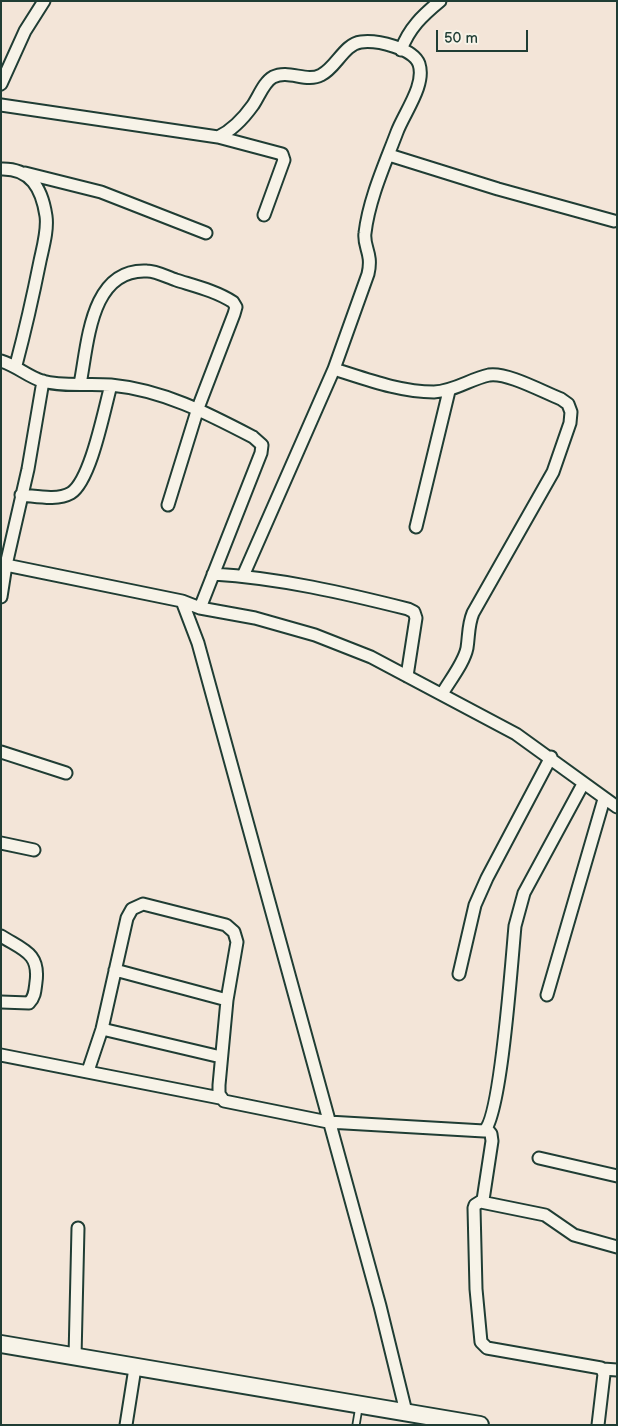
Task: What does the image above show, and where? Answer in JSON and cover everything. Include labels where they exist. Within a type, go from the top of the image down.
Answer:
[{"type":"main road","points":[[1,1344],[480,1425]]},
{"type":"street","points":[[1,84],[25,31],[44,1]]},
{"type":"street","points":[[401,50],[412,28],[424,14],[440,1]]},
{"type":"street","points":[[218,138],[232,131],[272,78],[287,74],[310,78],[320,76],[327,72],[354,44],[361,42],[375,43],[401,50],[412,54],[418,63],[420,75],[389,155],[365,234],[371,262],[368,274],[334,369],[243,576]]},
{"type":"street","points":[[1,105],[218,138],[282,154],[284,160],[264,215]]},
{"type":"street","points":[[389,155],[498,189],[614,221]]},
{"type":"street","points":[[1,170],[24,172],[101,192],[206,233]]},
{"type":"street","points":[[16,365],[33,297],[45,236],[46,216],[34,182],[24,172]]},
{"type":"street","points":[[80,384],[95,310],[101,295],[122,276],[148,270],[226,297],[233,302],[236,307],[198,408],[168,505]]},
{"type":"street","points":[[1,361],[16,365],[31,376],[43,381],[111,385],[166,397],[198,408],[253,437],[262,445],[262,454],[200,608]]},
{"type":"street","points":[[334,369],[385,385],[433,392],[449,391],[481,378],[499,375],[561,399],[568,404],[571,412],[567,435],[554,472],[473,613],[468,626],[465,653],[442,694]]},
{"type":"street","points":[[1,596],[3,565],[28,469],[43,381]]},
{"type":"street","points":[[21,495],[55,498],[70,494],[81,484],[88,469],[111,385]]},
{"type":"street","points":[[416,527],[449,391]]},
{"type":"street","points":[[3,565],[182,601],[200,608],[255,618],[315,635],[371,657],[516,734],[551,757],[583,784],[617,807]]},
{"type":"street","points":[[213,574],[306,584],[414,612],[416,618],[407,676]]},
{"type":"street","points":[[182,601],[198,643],[380,1306],[406,1412]]},
{"type":"street","points":[[1,752],[66,773]]},
{"type":"street","points":[[459,974],[468,931],[478,899],[551,757]]},
{"type":"street","points":[[1,1055],[220,1098],[231,1104],[328,1122],[482,1132],[487,1129],[498,1088],[515,926],[520,903],[583,784]]},
{"type":"street","points":[[547,995],[604,799]]},
{"type":"street","points":[[1,843],[34,850]]},
{"type":"street","points":[[88,1071],[102,1030],[127,918],[132,909],[143,904],[226,925],[234,932],[237,942],[220,1058],[220,1098]]},
{"type":"street","points":[[1,936],[32,958],[37,964],[38,970],[33,999],[29,1003],[1,1002]]},
{"type":"street","points":[[115,970],[227,1000]]},
{"type":"street","points":[[102,1030],[220,1058]]},
{"type":"street","points":[[487,1129],[491,1134],[492,1141],[486,1191],[481,1202],[474,1206],[476,1289],[482,1345],[487,1348],[603,1370],[617,1370]]},
{"type":"street","points":[[539,1158],[617,1176]]},
{"type":"street","points":[[481,1202],[546,1215],[574,1235],[617,1247]]},
{"type":"street","points":[[75,1357],[78,1228]]},
{"type":"street","points":[[126,1425],[135,1368]]},
{"type":"street","points":[[598,1425],[603,1370]]},
{"type":"lane","points":[[356,1425],[359,1404]]}]
